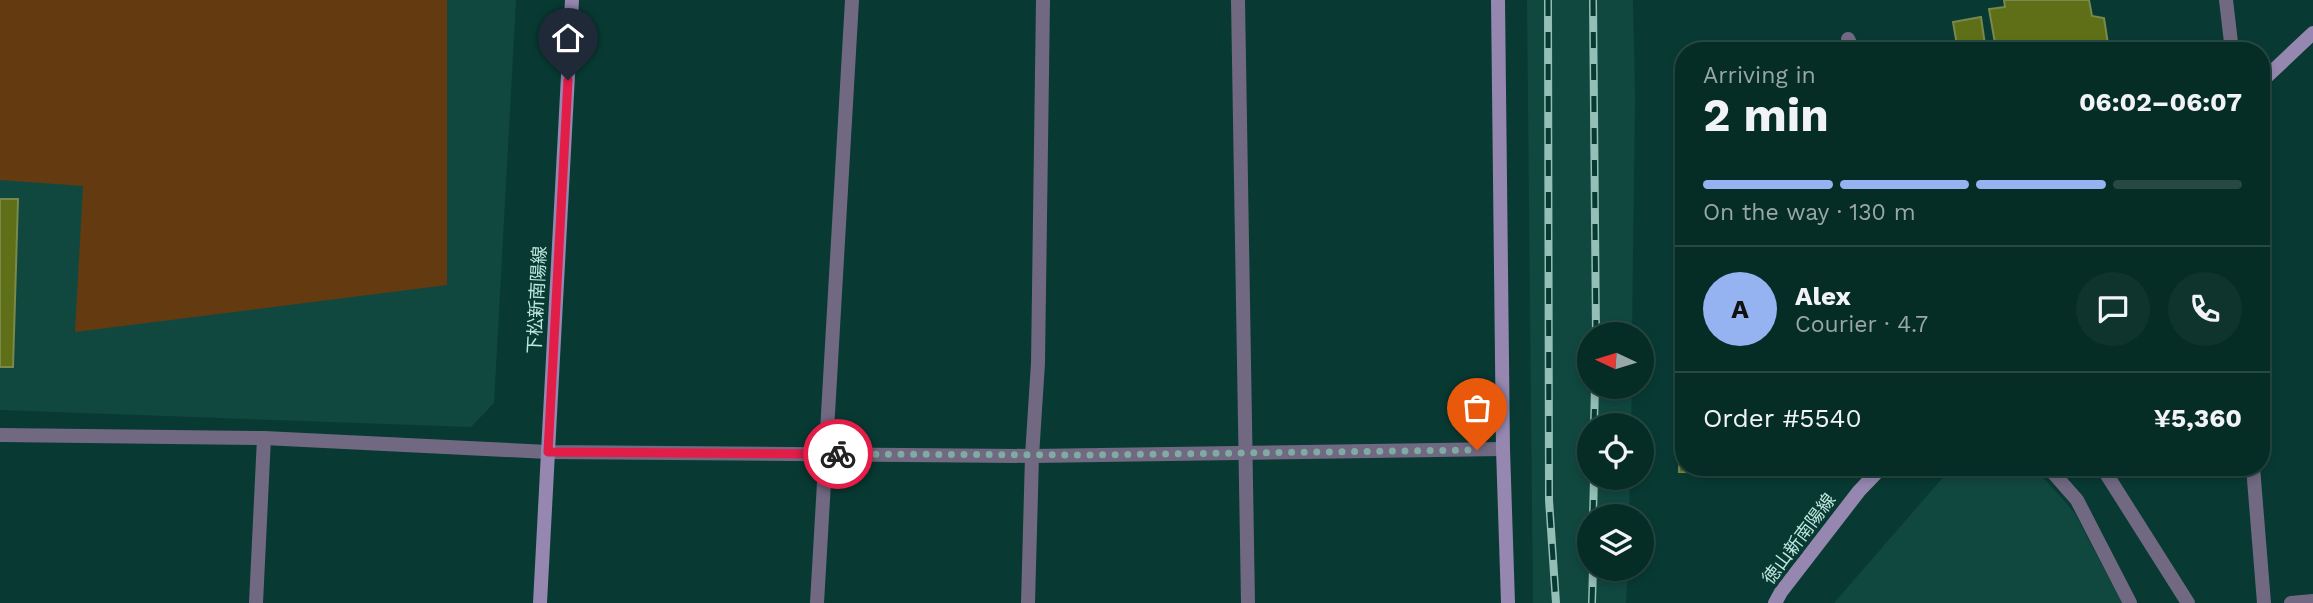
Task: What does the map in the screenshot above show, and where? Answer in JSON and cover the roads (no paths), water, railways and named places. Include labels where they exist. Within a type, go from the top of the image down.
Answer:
[{"type":"main road","name":"下松新南陽線","points":[[540,603],[572,0]]},
{"type":"main road","points":[[1499,0],[1503,449],[1508,603]]},
{"type":"main road","points":[[2270,74],[2313,33]]},
{"type":"main road","name":"徳山新南陽線","points":[[1775,603],[1859,491],[1873,476]]},
{"type":"street","points":[[817,603],[852,0]]},
{"type":"street","points":[[1028,603],[1032,456],[1038,363],[1043,0]]},
{"type":"street","points":[[1238,0],[1248,603]]},
{"type":"street","points":[[2226,0],[2231,42]]},
{"type":"street","points":[[0,435],[264,438],[548,452],[1032,456],[1503,449]]},
{"type":"street","points":[[256,603],[264,438]]},
{"type":"street","points":[[2056,476],[2077,500],[2130,603]]},
{"type":"street","points":[[2108,476],[2188,603]]},
{"type":"street","points":[[2254,476],[2264,603]]},
{"type":"street","points":[[2291,603],[2313,601]]},
{"type":"railway","points":[[1548,0],[1549,500],[1556,603]]},
{"type":"railway","points":[[1593,0],[1596,322]]},
{"type":"railway","points":[[1594,413],[1595,399]]},
{"type":"railway","points":[[1593,504],[1594,490]]},
{"type":"railway","points":[[1592,603],[1593,581]]}]
